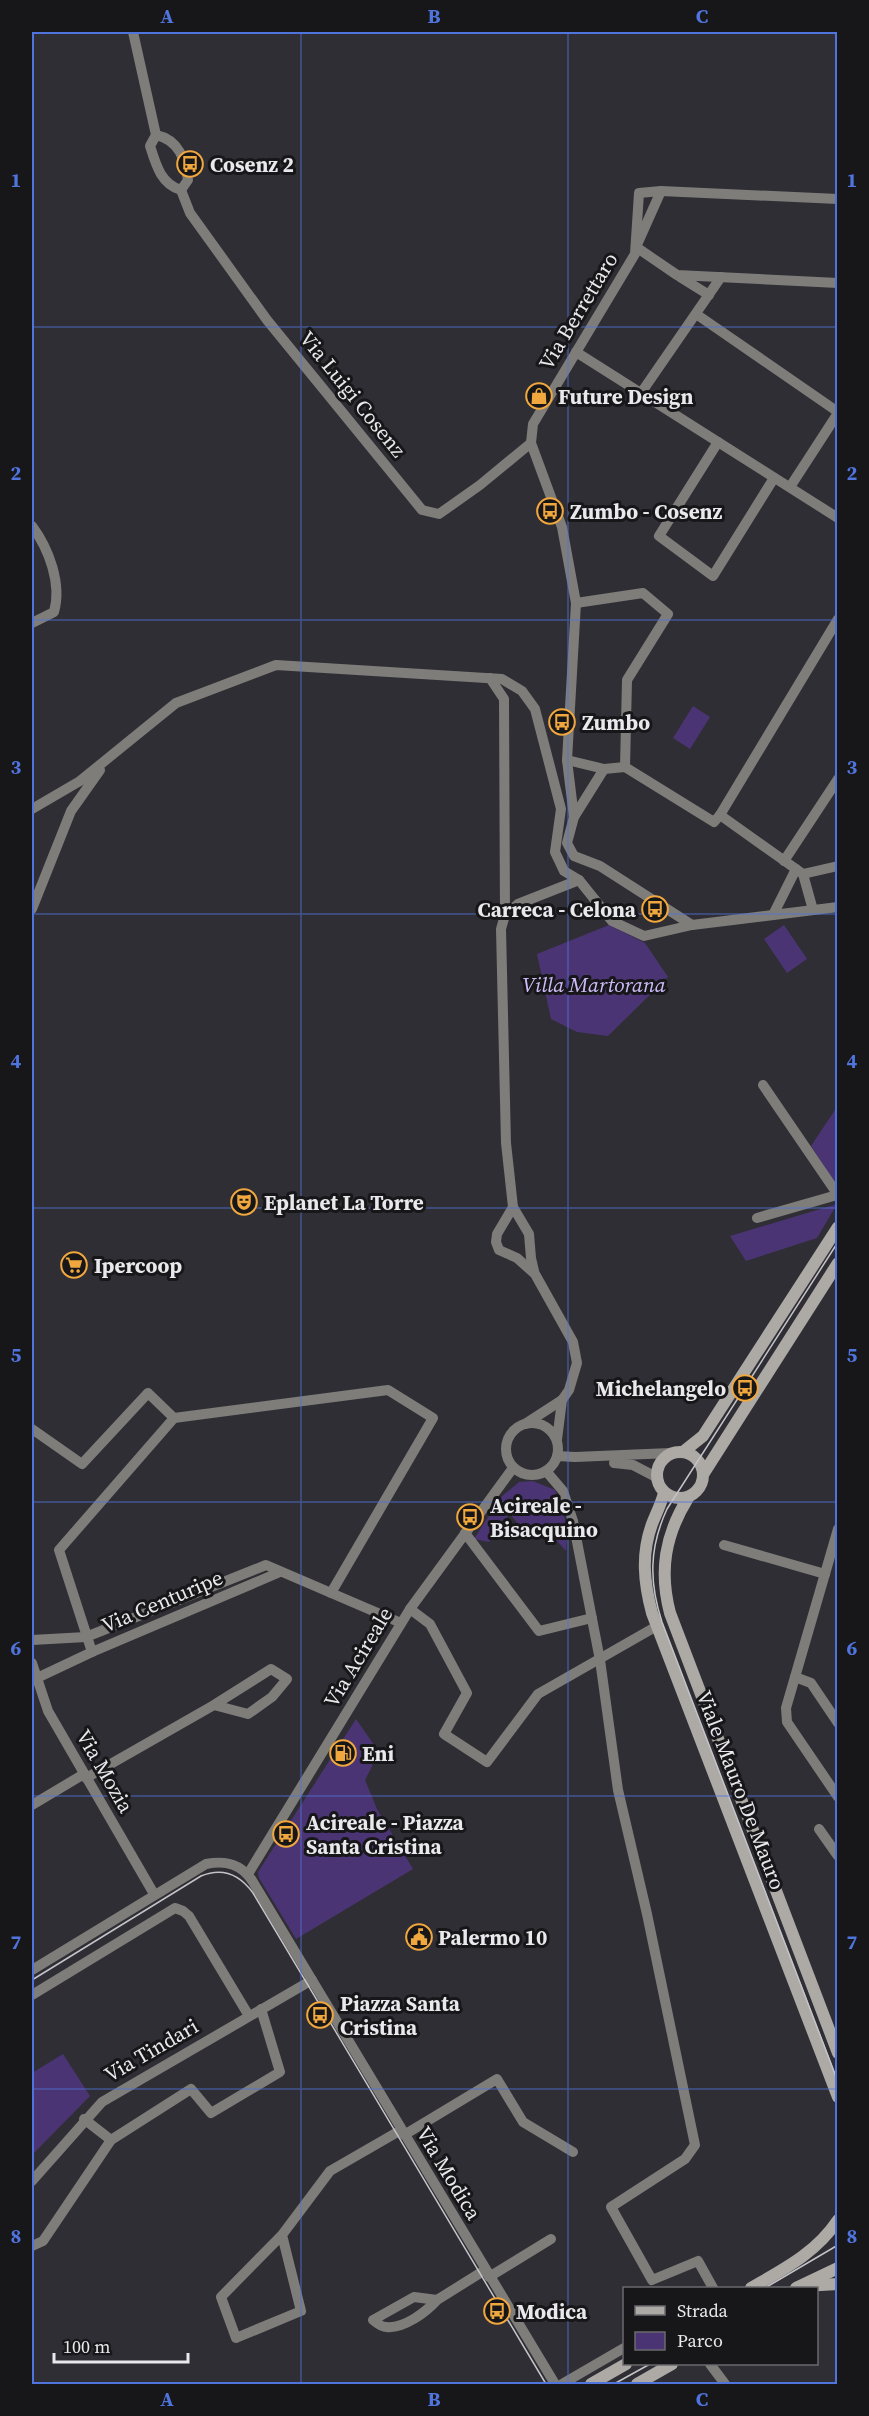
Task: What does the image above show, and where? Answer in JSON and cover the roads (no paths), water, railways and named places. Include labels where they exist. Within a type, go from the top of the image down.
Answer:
[{"type":"street","name":"Via Luigi Cosenz","points":[[133,32],[156,135],[150,146],[158,171],[172,187],[181,190],[190,213],[267,320],[422,510],[439,514],[480,485],[531,443]]},
{"type":"street","points":[[156,135],[169,138],[185,157],[188,180],[181,190]]},
{"type":"street","points":[[709,295],[636,247],[661,191],[837,199]]},
{"type":"street","name":"Via Berrettaro","points":[[531,443],[532,424],[635,254],[639,193],[661,191]]},
{"type":"street","points":[[677,275],[837,283]]},
{"type":"street","points":[[641,393],[721,277]]},
{"type":"street","points":[[696,314],[837,412],[790,487]]},
{"type":"street","points":[[576,352],[837,518]]},
{"type":"street","points":[[717,442],[659,536],[713,576],[774,478]]},
{"type":"street","points":[[531,443],[562,527],[576,603],[567,760],[574,817]]},
{"type":"street","points":[[32,526],[43,547],[57,586],[57,601],[54,612],[32,623]]},
{"type":"street","points":[[576,603],[643,593],[668,614],[627,680],[625,766]]},
{"type":"street","points":[[567,760],[604,769],[625,766],[714,822],[837,619]]},
{"type":"street","points":[[32,809],[80,781],[176,703],[276,666],[502,679],[522,691],[535,708],[561,809],[555,852],[564,871],[579,880],[612,921],[644,936],[692,925],[837,906]]},
{"type":"street","points":[[489,678],[504,699],[505,915],[501,929],[508,1173],[513,1207],[530,1234],[531,1258],[535,1275],[573,1342],[578,1363],[569,1390],[562,1400],[512,1432],[506,1446],[508,1462],[513,1468],[529,1476],[552,1464],[677,1452],[692,1447],[703,1436],[837,1227]]},
{"type":"street","points":[[32,909],[70,811],[109,758]]},
{"type":"street","points":[[604,769],[574,817],[567,843],[574,856],[600,866],[692,925]]},
{"type":"street","points":[[784,861],[837,779]]},
{"type":"street","points":[[720,815],[799,872],[813,910]]},
{"type":"street","points":[[773,915],[799,872],[837,866]]},
{"type":"street","points":[[505,915],[518,904],[579,880]]},
{"type":"street","points":[[757,1218],[837,1195],[763,1085]]},
{"type":"street","points":[[513,1207],[497,1234],[496,1242],[499,1250],[517,1258],[535,1275]]},
{"type":"street","points":[[501,1227],[509,1223],[517,1223],[525,1227]]},
{"type":"street","points":[[506,1255],[515,1255],[524,1251],[530,1242]]},
{"type":"street","points":[[677,1452],[660,1463],[656,1477],[664,1493],[674,1498],[688,1498],[699,1488],[704,1473],[837,1263]]},
{"type":"street","points":[[331,1593],[433,1418],[387,1390],[174,1418],[59,1550],[86,1636],[266,1565],[280,1572],[401,1623]]},
{"type":"street","points":[[32,1429],[82,1464],[148,1393],[174,1418]]},
{"type":"street","points":[[562,1400],[552,1464],[569,1503],[600,1660],[618,1790],[648,1916],[694,2145],[685,2159],[611,2207],[652,2280],[698,2261],[712,2287]]},
{"type":"street","points":[[525,1424],[541,1424],[553,1434],[557,1441]]},
{"type":"street","points":[[677,1452],[698,1460],[704,1473]]},
{"type":"street","points":[[552,1464],[624,1463],[656,1477]]},
{"type":"street","name":"Via Acireale","points":[[248,1874],[410,1609],[513,1468]]},
{"type":"street","name":"Viale Mauro De Mauro","points":[[664,1493],[649,1533],[645,1555],[645,1583],[657,1626],[837,2097]]},
{"type":"street","name":"Viale Mauro De Mauro","points":[[688,1498],[673,1527],[666,1550],[664,1576],[670,1613],[837,2054]]},
{"type":"street","points":[[837,1529],[836,1543],[786,1708],[787,1722],[837,1797]]},
{"type":"street","points":[[465,1533],[539,1631],[592,1618]]},
{"type":"street","points":[[724,1545],[825,1574]]},
{"type":"street","name":"Via Centuripe","points":[[32,1640],[86,1636],[92,1652],[280,1572]]},
{"type":"street","points":[[410,1609],[430,1624],[467,1693],[444,1734],[488,1762],[538,1694],[657,1626]]},
{"type":"street","points":[[36,1678],[92,1652]]},
{"type":"street","name":"Via Mozia","points":[[32,1663],[48,1711],[154,1894]]},
{"type":"street","points":[[32,1805],[214,1705],[271,1669],[287,1679],[272,1697],[248,1714],[214,1705]]},
{"type":"street","points":[[795,1677],[812,1683],[837,1722]]},
{"type":"street","points":[[819,1828],[837,1856]]},
{"type":"street","points":[[32,1970],[206,1864],[225,1862],[235,1865],[248,1874],[312,1980]]},
{"type":"street","points":[[32,1995],[175,1908],[189,1916],[249,2016]]},
{"type":"street","name":"Via Tindari","points":[[32,2181],[84,2119],[102,2102],[312,1980]]},
{"type":"street","name":"Via Modica","points":[[312,1980],[555,2385]]},
{"type":"street","points":[[32,2246],[43,2241],[111,2140],[191,2089],[211,2113],[280,2072],[261,2009]]},
{"type":"street","points":[[282,2235],[301,2311],[236,2338],[221,2297],[282,2235],[330,2171],[497,2079],[523,2122],[573,2152]]},
{"type":"street","points":[[84,2119],[111,2140]]},
{"type":"street","points":[[754,2287],[813,2250],[837,2220]]},
{"type":"street","points":[[437,2300],[414,2297],[373,2320],[383,2327],[399,2327],[429,2308],[437,2300],[551,2239]]},
{"type":"street","points":[[798,2287],[837,2268]]},
{"type":"street","points":[[798,2287],[837,2284]]},
{"type":"street","points":[[562,2385],[623,2349]]},
{"type":"street","points":[[591,2385],[624,2365]]},
{"type":"street","points":[[637,2385],[670,2365]]},
{"type":"street","points":[[711,2365],[724,2385]]},
{"type":"tram line","points":[[838,1242],[667,1509],[657,1537],[653,1565],[655,1593],[662,1622],[838,2082]]},
{"type":"tram line","points":[[32,1980],[201,1876],[217,1872],[237,1877],[253,1893],[546,2384]]},
{"type":"tram line","points":[[767,2287],[838,2245]]},
{"type":"tram line","points":[[614,2384],[648,2365]]},
{"type":"place","name":"Cosenz 2","points":[[190,164]]},
{"type":"place","name":"Future Design","points":[[539,396]]},
{"type":"place","name":"Zumbo - Cosenz","points":[[550,511]]},
{"type":"place","name":"Zumbo","points":[[562,722]]},
{"type":"place","name":"Carreca - Celona","points":[[655,909]]},
{"type":"place","name":"Eplanet La Torre","points":[[244,1202]]},
{"type":"place","name":"Ipercoop","points":[[74,1265]]},
{"type":"place","name":"Michelangelo","points":[[745,1388]]},
{"type":"place","name":"Acireale - Bisacquino","points":[[470,1517]]},
{"type":"place","name":"Eni","points":[[343,1753]]},
{"type":"place","name":"Acireale - Piazza Santa Cristina","points":[[286,1834]]},
{"type":"place","name":"Palermo 10","points":[[419,1937]]},
{"type":"place","name":"Piazza Santa Cristina","points":[[320,2015]]},
{"type":"place","name":"Modica","points":[[497,2311]]},
{"type":"park label","name":"Villa Martorana","points":[[594,984]]}]
